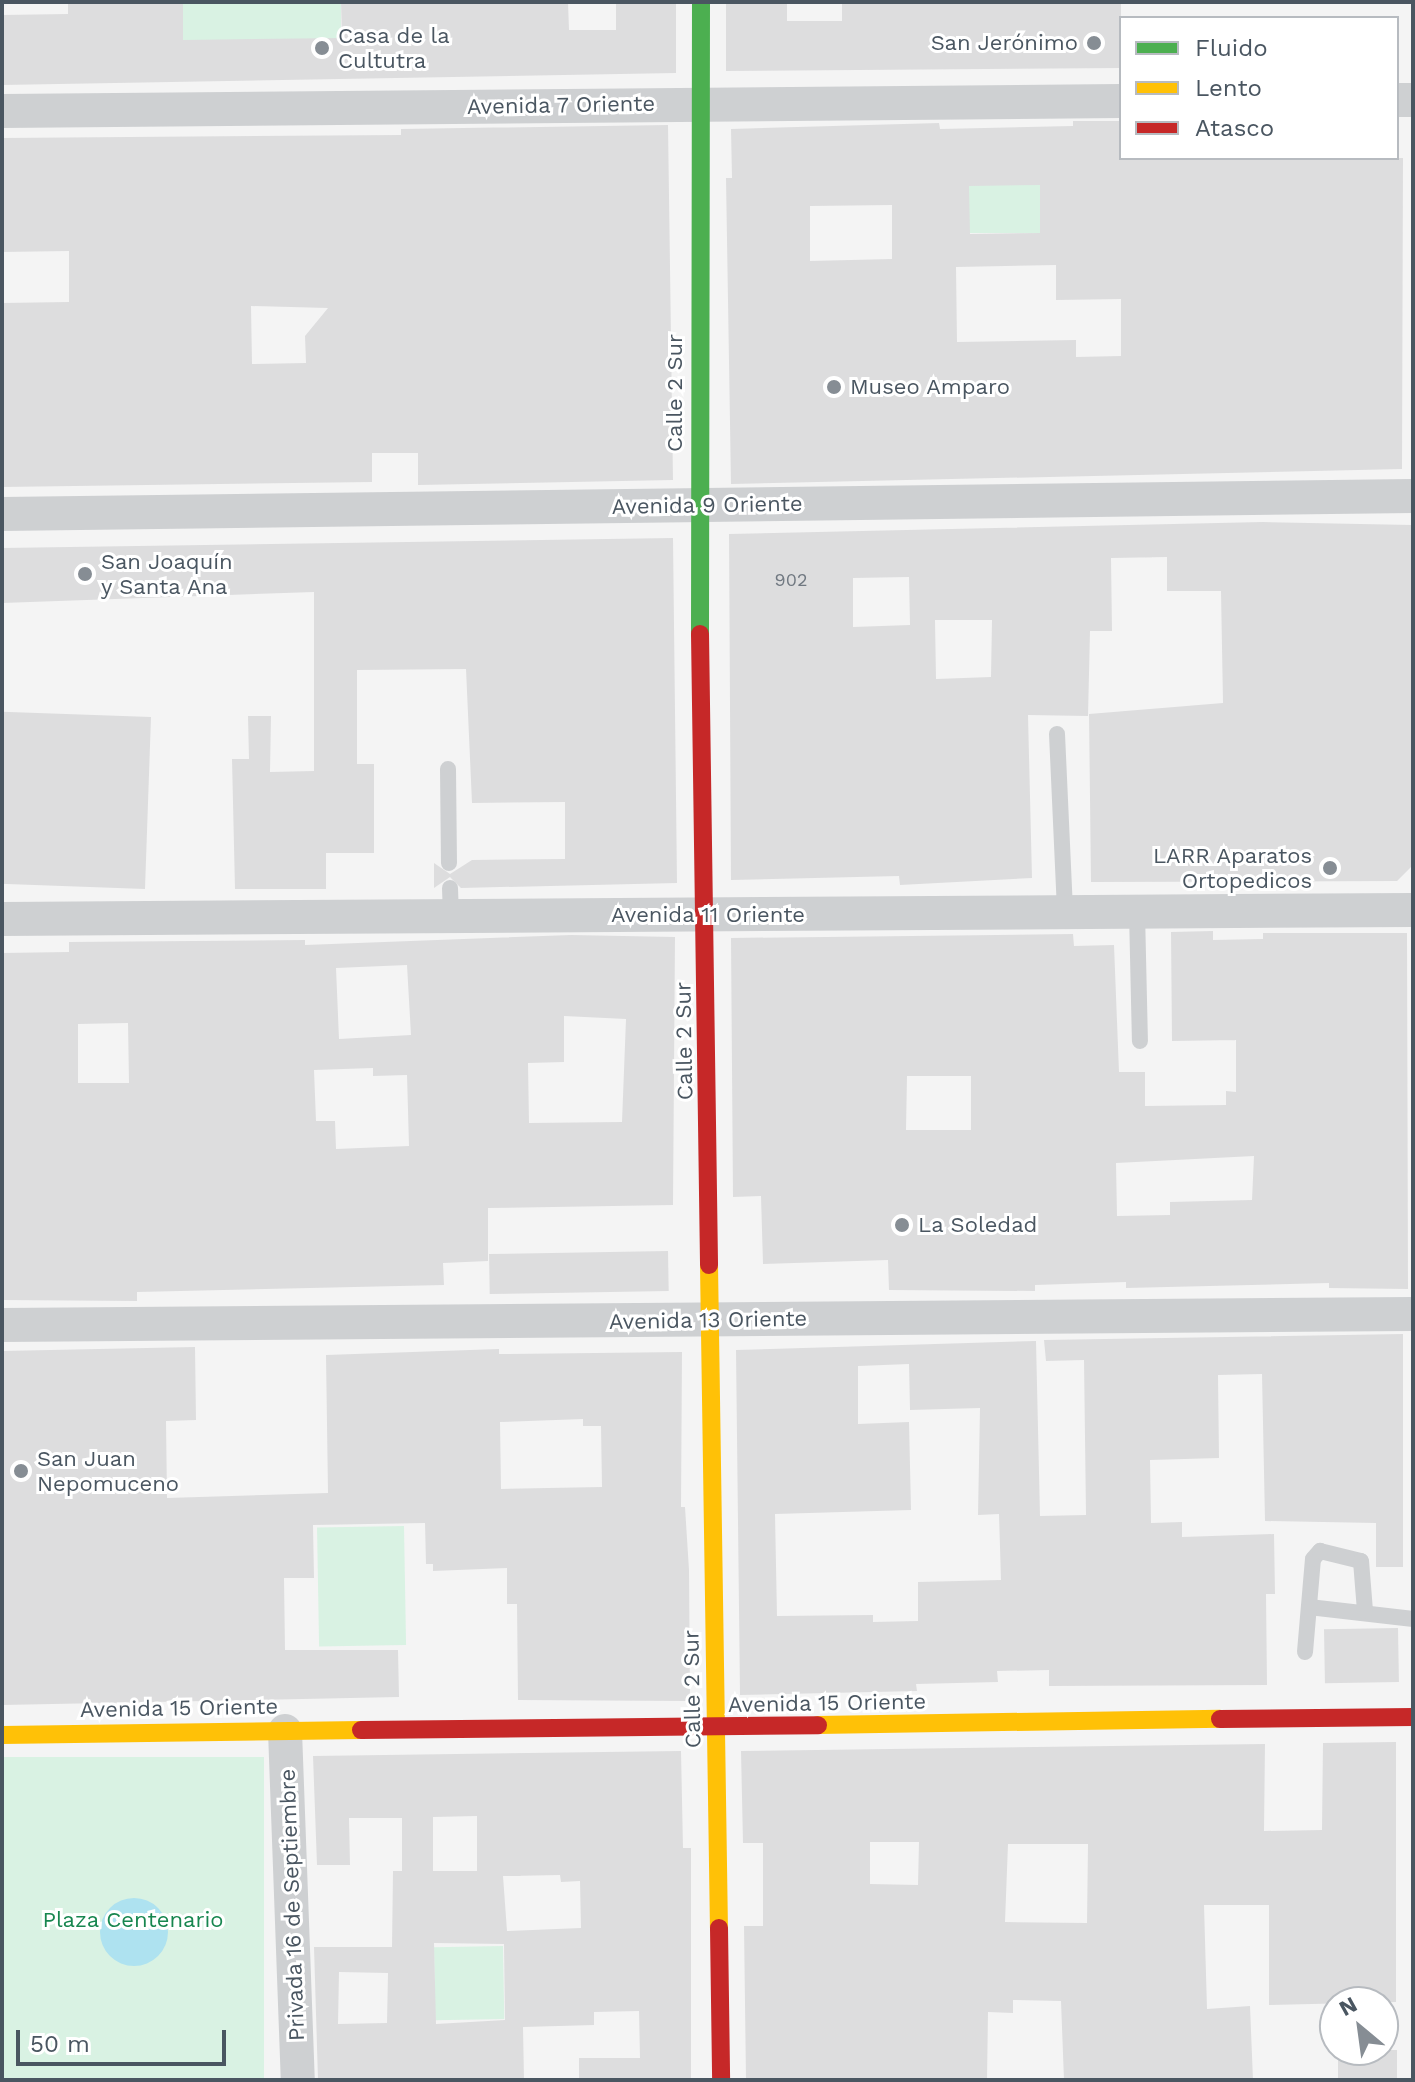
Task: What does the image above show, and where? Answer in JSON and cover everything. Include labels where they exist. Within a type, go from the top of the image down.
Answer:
[{"type":"street","name":"Calle 2 Sur","points":[[701,2],[698,505],[721,2080]]},
{"type":"street","name":"Avenida 7 Oriente","points":[[2,111],[1119,101]]},
{"type":"street","name":"Avenida 9 Oriente","points":[[2,514],[1413,496]]},
{"type":"street","name":"Avenida 11 Oriente","points":[[2,919],[450,902],[706,916],[1413,910]]},
{"type":"street","name":"Avenida 13 Oriente","points":[[2,1325],[1413,1314]]},
{"type":"street","name":"Avenida 15 Oriente","points":[[2,1735],[717,1729],[1413,1717]]},
{"type":"street","name":"Privada 16 de Septiembre","points":[[285,1731],[298,2080]]},
{"type":"lane","points":[[1057,734],[1065,912]]},
{"type":"lane","points":[[448,769],[449,863]]},
{"type":"lane","points":[[1137,912],[1140,1041]]},
{"type":"lane","points":[[1305,1652],[1313,1559],[1320,1551],[1361,1561],[1365,1611]]},
{"type":"lane","points":[[1309,1607],[1365,1611],[1413,1619]]},
{"type":"green space","points":[[183,2],[341,2],[341,40],[183,40]]},
{"type":"green space","points":[[969,185],[1040,185],[1040,233],[969,233]]},
{"type":"green space","points":[[404,1526],[406,1645],[319,1647],[317,1528]]},
{"type":"green space","name":"Plaza Centenario","points":[[2,1757],[264,1757],[264,2080],[2,2080]]},
{"type":"green space","points":[[503,1946],[504,2019],[435,2020],[434,1947]]},
{"type":"water","points":[[134,1898],[158,1908],[168,1932],[158,1956],[134,1966],[110,1956],[100,1932],[110,1908]]},
{"type":"building","points":[[68,2],[183,2],[183,40],[342,38],[341,2],[568,2],[569,30],[616,30],[616,2],[676,2],[676,73],[2,85],[2,15],[68,14]]},
{"type":"building","points":[[726,2],[787,2],[787,21],[842,21],[842,2],[1121,2],[1119,68],[726,71]]},
{"type":"building","points":[[1073,121],[1119,121],[1119,160],[1403,158],[1402,469],[731,484],[726,178],[732,178],[731,129],[939,123],[940,129],[1073,126]],"holes":[[[1040,185],[1040,233],[970,234],[969,186]],[[892,205],[892,259],[810,261],[810,206]],[[1056,265],[1056,300],[1121,299],[1121,356],[1076,357],[1076,340],[957,342],[956,267]]]},
{"type":"building","points":[[668,125],[673,480],[418,485],[418,453],[372,453],[372,482],[2,487],[2,303],[69,302],[69,251],[2,252],[2,138],[401,135],[401,129]],"holes":[[[251,306],[328,308],[305,336],[306,363],[252,364]]]},
{"type":"building","points":[[1263,522],[1412,525],[1411,867],[1397,881],[1091,882],[1089,714],[1223,703],[1221,591],[1167,591],[1167,557],[1111,558],[1112,631],[1090,631],[1088,716],[1028,715],[1032,878],[900,885],[899,876],[731,880],[729,534]],"holes":[[[909,577],[910,625],[853,627],[853,578]],[[935,620],[992,620],[991,677],[936,679]]]},
{"type":"building","points":[[673,538],[677,883],[461,888],[450,877],[434,888],[434,863],[450,874],[472,860],[565,859],[565,802],[472,803],[466,669],[357,670],[357,764],[374,764],[374,853],[326,853],[326,889],[235,889],[232,759],[249,759],[248,716],[271,716],[270,772],[314,771],[314,592],[2,603],[2,548]]},
{"type":"building","points":[[2,712],[151,717],[145,889],[2,884]]},
{"type":"building","points":[[1213,931],[1213,940],[1263,939],[1263,933],[1407,933],[1408,1289],[1329,1288],[1329,1283],[1126,1288],[1126,1282],[1035,1285],[1035,1291],[889,1290],[888,1260],[763,1264],[761,1196],[733,1197],[731,938],[1073,934],[1074,946],[1114,945],[1119,1072],[1145,1072],[1145,1106],[1226,1105],[1226,1091],[1236,1092],[1236,1040],[1172,1041],[1171,932]],"holes":[[[907,1076],[971,1076],[971,1130],[906,1130]],[[1254,1156],[1252,1200],[1170,1202],[1170,1215],[1117,1216],[1116,1163]]]},
{"type":"building","points":[[571,935],[675,937],[673,1205],[488,1208],[488,1261],[443,1263],[444,1285],[137,1292],[137,1301],[2,1300],[2,953],[69,952],[69,942],[305,940],[305,945]],"holes":[[[407,965],[411,1035],[339,1039],[336,968]],[[564,1016],[626,1019],[622,1122],[529,1123],[528,1063],[564,1062]],[[128,1023],[129,1083],[78,1083],[78,1024]],[[373,1068],[373,1076],[407,1075],[409,1146],[336,1149],[335,1121],[316,1121],[314,1070]]]},
{"type":"building","points":[[668,1251],[669,1291],[490,1294],[489,1254]]},
{"type":"building","points":[[1403,1334],[1403,1567],[1376,1567],[1376,1523],[1265,1521],[1262,1374],[1218,1375],[1219,1458],[1150,1460],[1151,1523],[1182,1522],[1182,1537],[1274,1534],[1275,1594],[1266,1594],[1267,1685],[1049,1686],[1049,1670],[997,1671],[998,1682],[916,1684],[917,1691],[740,1695],[736,1350],[1036,1341],[1040,1516],[1086,1515],[1084,1360],[1046,1361],[1044,1340]],"holes":[[[909,1364],[910,1410],[980,1408],[978,1515],[999,1514],[1001,1580],[918,1582],[918,1621],[873,1622],[873,1615],[777,1616],[775,1514],[911,1510],[909,1422],[858,1424],[858,1366]]]},
{"type":"building","points":[[195,1347],[196,1420],[166,1421],[167,1498],[328,1493],[326,1355],[499,1349],[499,1354],[682,1352],[681,1507],[685,1507],[689,1570],[690,1701],[518,1700],[517,1604],[507,1604],[507,1568],[433,1571],[433,1564],[426,1564],[425,1523],[313,1525],[314,1578],[284,1578],[285,1650],[398,1650],[399,1697],[2,1705],[2,1351]],"holes":[[[583,1419],[583,1426],[601,1426],[602,1487],[501,1489],[500,1422]]]},
{"type":"building","points":[[1398,1628],[1399,1682],[1325,1683],[1324,1629]]},
{"type":"building","points":[[1396,1742],[1396,1986],[1319,1986],[1319,2004],[1269,2005],[1269,1905],[1204,1905],[1207,2009],[1250,2006],[1253,2080],[1064,2080],[1061,2001],[1013,2000],[1013,2013],[988,2012],[987,2080],[746,2080],[744,1926],[763,1926],[763,1843],[743,1843],[741,1751],[1265,1744],[1264,1831],[1322,1830],[1323,1743]],"holes":[[[870,1842],[919,1842],[918,1885],[870,1884]],[[1008,1844],[1088,1844],[1087,1923],[1005,1922]]]},
{"type":"building","points":[[681,1751],[683,1848],[691,1848],[691,2080],[579,2080],[579,2058],[640,2058],[639,2011],[594,2012],[594,2025],[523,2027],[524,2080],[318,2080],[314,1947],[392,1947],[393,1871],[402,1871],[402,1818],[349,1818],[350,1865],[317,1865],[313,1756]],"holes":[[[477,1816],[477,1871],[433,1871],[433,1817]],[[560,1875],[561,1882],[580,1881],[581,1928],[507,1931],[503,1876]],[[434,1943],[504,1944],[505,2020],[436,2024]],[[339,1972],[388,1973],[387,2023],[338,2024]]]},
{"type":"building","points":[[1338,2066],[1397,2066],[1397,2080],[1338,2080]]},
{"type":"traffic: fast","points":[[700,634],[701,2]]},
{"type":"traffic: slow","points":[[709,1265],[719,1928]]},
{"type":"traffic: slow","points":[[818,1725],[1220,1719]]},
{"type":"traffic: slow","points":[[2,1735],[361,1730]]},
{"type":"traffic: jam","points":[[700,634],[709,1265]]},
{"type":"traffic: jam","points":[[1220,1719],[1413,1717]]},
{"type":"traffic: jam","points":[[361,1730],[818,1725]]},
{"type":"traffic: jam","points":[[719,1928],[721,2080]]},
{"type":"place","name":"San Jerónimo","points":[[1094,43]]},
{"type":"place","name":"Casa de la Cultutra","points":[[322,48]]},
{"type":"place","name":"Museo Amparo","points":[[834,387]]},
{"type":"place","name":"San Joaquín y Santa Ana","points":[[85,574]]},
{"type":"place","name":"LARR Aparatos Ortopedicos","points":[[1330,868]]},
{"type":"place","name":"La Soledad","points":[[902,1225]]},
{"type":"place","name":"San Juan Nepomuceno","points":[[21,1471]]}]
